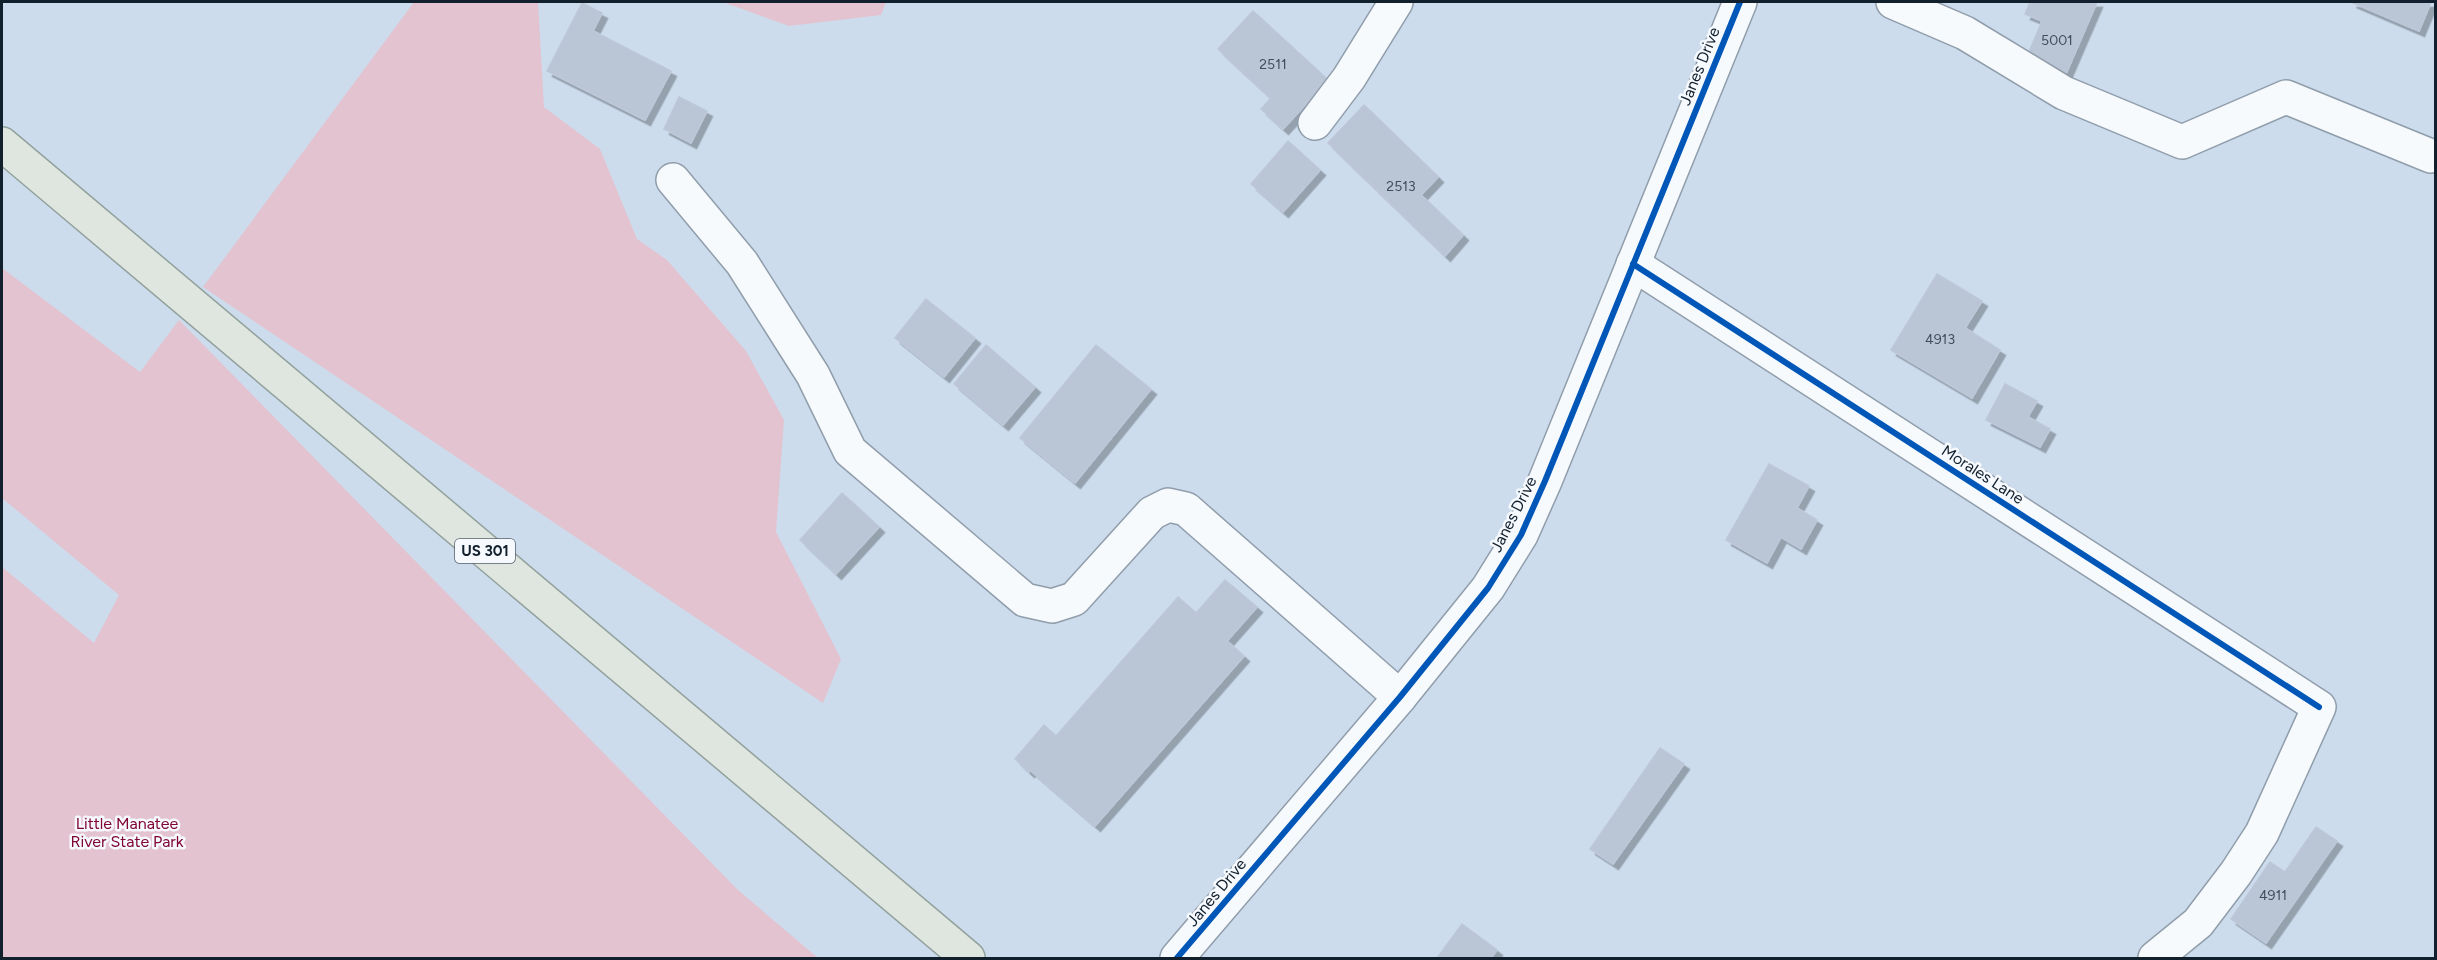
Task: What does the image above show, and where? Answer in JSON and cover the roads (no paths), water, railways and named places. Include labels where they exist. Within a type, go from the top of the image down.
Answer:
[{"type":"main road","name":"US 301","points":[[2,144],[968,958]]},
{"type":"street","points":[[1315,123],[1349,78],[1396,2]]},
{"type":"street","name":"Janes Drive","points":[[1178,958],[1400,697],[1488,588],[1521,535],[1740,2]]},
{"type":"street","points":[[1893,2],[1965,33],[2064,93],[2182,142],[2286,97],[2431,156]]},
{"type":"street","points":[[673,180],[742,263],[813,375],[850,451],[1024,600],[1052,606],[1074,599],[1152,513],[1168,505],[1186,508],[1400,697]]},
{"type":"street","name":"Morales Lane","points":[[1633,264],[2319,708],[2262,833],[2243,863],[2198,923],[2155,958]]},
{"type":"park label","name":"Little Manatee River State Park","points":[[127,832]]}]
